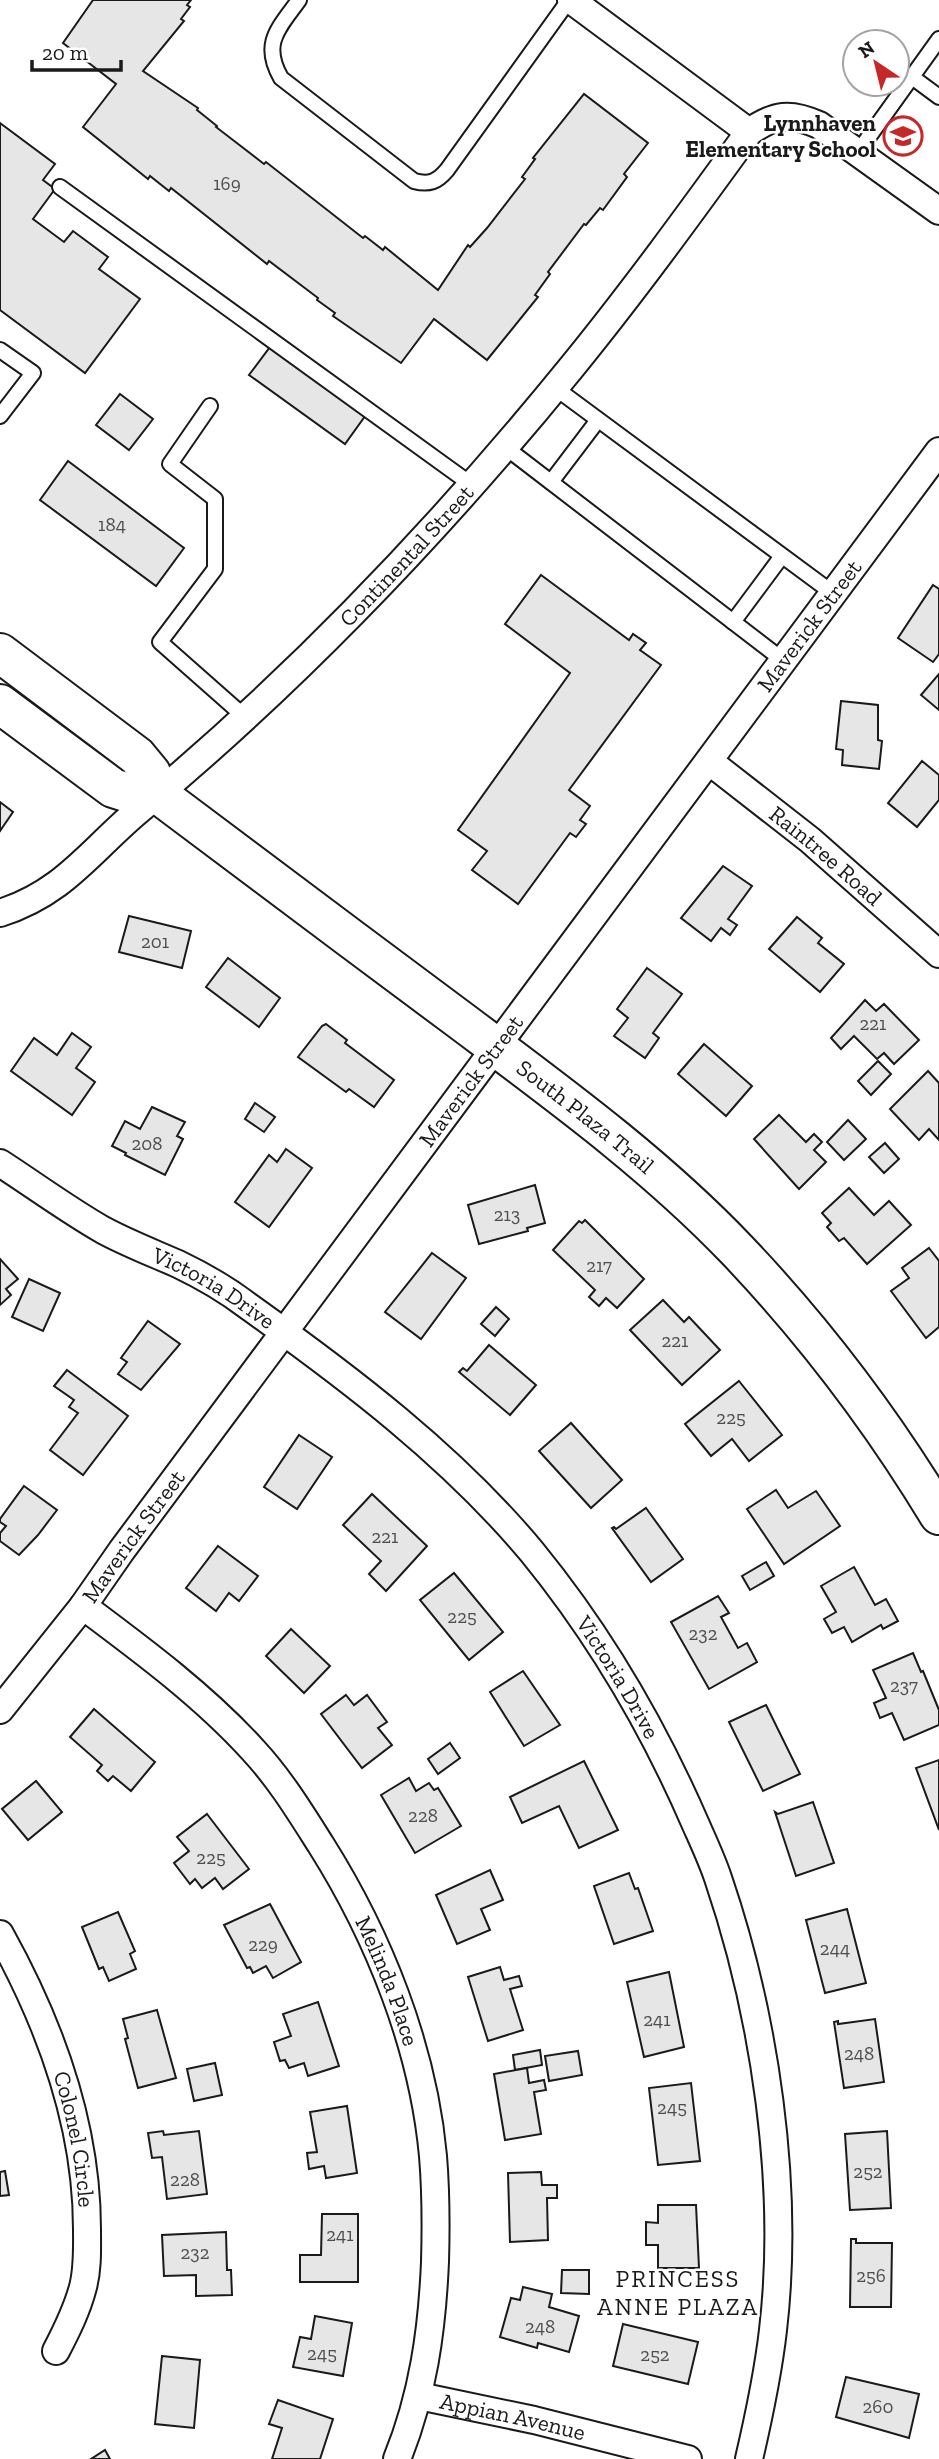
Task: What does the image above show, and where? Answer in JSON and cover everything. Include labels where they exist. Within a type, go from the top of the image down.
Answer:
[{"type":"main road","name":"South Plaza Trail","points":[[0,653],[137,755],[151,773],[158,794],[579,1108],[660,1176],[736,1249],[806,1326],[854,1387],[909,1466],[939,1515]]},
{"type":"main road","points":[[0,704],[113,788],[135,795],[158,794]]},
{"type":"street","points":[[570,0],[749,132],[766,120],[785,116],[801,117],[819,125],[939,211]]},
{"type":"street","name":"Continental Street","points":[[0,913],[18,908],[50,890],[80,867],[286,681],[419,544],[554,387],[650,266],[749,132]]},
{"type":"street","name":"Maverick Street","points":[[0,1710],[83,1606],[939,451]]},
{"type":"street","name":"Raintree Road","points":[[710,761],[810,840],[939,954]]},
{"type":"street","name":"Victoria Drive","points":[[0,1163],[104,1231],[183,1267],[246,1304],[405,1426],[477,1493],[531,1551],[579,1614],[635,1702],[678,1783],[717,1874],[743,1959],[766,2082],[776,2165],[778,2248],[773,2327],[761,2406],[749,2459]]},
{"type":"street","name":"Melinda Place","points":[[83,1606],[196,1696],[253,1749],[289,1794],[341,1878],[372,1938],[398,2001],[419,2077],[433,2154],[436,2206],[433,2307],[428,2354],[419,2396],[397,2459]]},
{"type":"street","name":"Colonel Circle","points":[[0,1934],[41,2015],[66,2089],[84,2165],[88,2201],[88,2257],[84,2285],[73,2319],[56,2351]]},
{"type":"street","name":"Appian Avenue","points":[[419,2396],[534,2420],[688,2459]]},
{"type":"lane","points":[[299,0],[275,34],[271,47],[273,63],[281,78],[414,180],[427,184],[439,180],[447,170],[570,0]]},
{"type":"lane","points":[[858,152],[939,39]]},
{"type":"lane","points":[[912,77],[939,97]]},
{"type":"lane","points":[[60,187],[472,485]]},
{"type":"lane","points":[[0,350],[33,373],[0,416]]},
{"type":"lane","points":[[554,387],[834,594]]},
{"type":"lane","points":[[210,405],[170,464],[215,499],[215,569],[160,642],[246,718]]},
{"type":"lane","points":[[551,482],[598,420]]},
{"type":"lane","points":[[505,447],[784,661]]},
{"type":"lane","points":[[733,622],[782,556]]},
{"type":"building","points":[[93,0],[191,0],[187,5],[190,7],[181,19],[184,21],[143,71],[198,108],[197,110],[216,127],[264,164],[266,162],[363,238],[365,236],[383,250],[385,247],[438,290],[468,245],[470,247],[487,228],[525,179],[522,177],[535,159],[533,158],[584,94],[648,143],[624,174],[627,177],[603,210],[600,208],[586,225],[584,224],[548,272],[550,274],[535,295],[538,297],[487,360],[434,319],[401,363],[333,316],[335,313],[317,300],[318,298],[269,261],[267,264],[171,188],[169,191],[150,176],[148,179],[83,127],[116,84],[63,43]]},
{"type":"building","points":[[0,123],[55,164],[43,180],[55,189],[33,219],[64,242],[73,231],[108,257],[99,269],[140,299],[85,373],[0,310]]},
{"type":"building","points":[[273,343],[368,412],[345,444],[249,375]]},
{"type":"building","points":[[120,394],[153,419],[129,450],[96,425]]},
{"type":"building","points":[[68,461],[184,548],[156,586],[40,500]]},
{"type":"building","points":[[541,575],[629,640],[633,634],[646,643],[640,650],[661,665],[569,790],[590,806],[580,820],[586,824],[576,837],[570,833],[518,904],[472,870],[487,851],[458,830],[570,673],[505,624]]},
{"type":"building","points":[[933,585],[939,589],[939,654],[933,662],[898,638]]},
{"type":"building","points":[[939,674],[939,710],[921,695]]},
{"type":"building","points":[[841,701],[878,705],[878,740],[882,741],[879,769],[842,765],[843,750],[836,749]]},
{"type":"building","points":[[922,761],[939,775],[939,800],[917,827],[888,803]]},
{"type":"building","points":[[0,802],[13,812],[0,831]]},
{"type":"building","points":[[723,866],[752,886],[728,919],[737,925],[730,935],[721,928],[711,941],[681,918]]},
{"type":"building","points":[[129,916],[191,931],[182,968],[119,952]]},
{"type":"building","points":[[797,917],[822,938],[818,943],[844,964],[820,992],[769,949]]},
{"type":"building","points":[[228,958],[280,998],[259,1027],[206,987]]},
{"type":"building","points":[[647,968],[682,994],[653,1033],[659,1038],[645,1058],[614,1036],[628,1018],[617,1009]]},
{"type":"building","points":[[865,1000],[876,1011],[884,1004],[919,1040],[894,1064],[884,1053],[877,1059],[854,1036],[841,1049],[831,1038]]},
{"type":"building","points":[[326,1024],[347,1040],[345,1043],[394,1080],[374,1107],[349,1089],[346,1092],[298,1057]]},
{"type":"building","points":[[72,1033],[91,1047],[76,1068],[95,1082],[72,1115],[11,1071],[34,1038],[57,1055]]},
{"type":"building","points":[[704,1044],[752,1086],[726,1116],[678,1074]]},
{"type":"building","points":[[878,1061],[891,1074],[871,1095],[858,1081]]},
{"type":"building","points":[[928,1071],[939,1083],[939,1140],[929,1129],[919,1140],[890,1109]]},
{"type":"building","points":[[255,1103],[275,1117],[264,1132],[245,1119]]},
{"type":"building","points":[[152,1107],[185,1122],[177,1136],[183,1139],[165,1175],[112,1146],[125,1121],[140,1129]]},
{"type":"building","points":[[779,1115],[806,1142],[814,1134],[822,1142],[814,1150],[826,1162],[799,1189],[754,1139]]},
{"type":"building","points":[[848,1120],[866,1139],[844,1160],[827,1142]]},
{"type":"building","points":[[885,1143],[899,1159],[884,1173],[869,1157]]},
{"type":"building","points":[[286,1149],[312,1168],[269,1227],[235,1202],[269,1155],[277,1162]]},
{"type":"building","points":[[535,1185],[545,1223],[527,1228],[528,1231],[479,1244],[468,1205]]},
{"type":"building","points":[[849,1188],[874,1215],[889,1201],[911,1225],[867,1264],[844,1238],[839,1241],[827,1227],[831,1223],[822,1213]]},
{"type":"building","points":[[585,1220],[644,1279],[617,1308],[606,1298],[599,1306],[589,1297],[595,1290],[553,1250],[579,1221],[582,1223]]},
{"type":"building","points":[[929,1248],[939,1261],[939,1327],[926,1338],[891,1291],[909,1278],[902,1268]]},
{"type":"building","points":[[432,1253],[466,1278],[421,1339],[385,1312]]},
{"type":"building","points":[[0,1259],[18,1279],[6,1289],[11,1295],[0,1305]]},
{"type":"building","points":[[29,1279],[60,1293],[43,1331],[12,1317]]},
{"type":"building","points":[[663,1300],[684,1322],[689,1317],[720,1350],[682,1385],[630,1330]]},
{"type":"building","points":[[496,1307],[509,1319],[495,1336],[481,1324]]},
{"type":"building","points":[[148,1321],[180,1344],[141,1390],[118,1374],[127,1362],[121,1358]]},
{"type":"building","points":[[489,1345],[536,1385],[510,1415],[459,1372],[463,1368],[467,1371]]},
{"type":"building","points":[[67,1370],[128,1416],[83,1475],[50,1450],[78,1413],[69,1407],[74,1400],[54,1386]]},
{"type":"building","points":[[739,1381],[782,1435],[749,1461],[732,1439],[711,1456],[685,1424]]},
{"type":"building","points":[[571,1423],[622,1480],[591,1508],[539,1451]]},
{"type":"building","points":[[299,1435],[332,1457],[297,1509],[264,1487]]},
{"type":"building","points":[[24,1486],[57,1510],[19,1555],[0,1541],[0,1533],[6,1526],[0,1519]]},
{"type":"building","points":[[776,1490],[788,1508],[816,1491],[840,1526],[784,1564],[747,1509]]},
{"type":"building","points":[[372,1494],[427,1546],[386,1591],[369,1574],[381,1561],[343,1525]]},
{"type":"building","points":[[646,1508],[683,1559],[651,1582],[612,1528],[616,1529]]},
{"type":"building","points":[[218,1546],[258,1576],[239,1601],[229,1593],[216,1611],[186,1588]]},
{"type":"building","points":[[766,1562],[774,1576],[750,1590],[742,1576]]},
{"type":"building","points":[[854,1567],[875,1605],[886,1599],[898,1621],[883,1629],[881,1625],[852,1642],[844,1627],[832,1633],[824,1619],[836,1612],[821,1586]]},
{"type":"building","points":[[454,1573],[503,1632],[469,1660],[420,1600]]},
{"type":"building","points":[[718,1596],[729,1613],[721,1617],[738,1648],[747,1643],[757,1662],[709,1689],[671,1622]]},
{"type":"building","points":[[291,1629],[330,1666],[304,1693],[266,1656]]},
{"type":"building","points":[[913,1653],[939,1710],[939,1725],[904,1740],[892,1713],[880,1718],[874,1703],[886,1698],[873,1670]]},
{"type":"building","points":[[523,1671],[560,1725],[524,1746],[490,1692]]},
{"type":"building","points":[[346,1695],[354,1705],[367,1695],[387,1722],[378,1728],[392,1745],[362,1768],[321,1714]]},
{"type":"building","points":[[766,1705],[800,1774],[763,1791],[729,1722]]},
{"type":"building","points":[[94,1709],[155,1762],[131,1791],[113,1776],[108,1781],[97,1771],[102,1765],[70,1737]]},
{"type":"building","points":[[450,1743],[460,1758],[438,1774],[428,1759]]},
{"type":"building","points":[[939,1760],[939,1830],[916,1768]]},
{"type":"building","points":[[584,1761],[618,1830],[579,1848],[559,1806],[522,1823],[510,1797]]},
{"type":"building","points":[[409,1778],[416,1791],[429,1783],[434,1790],[438,1788],[461,1826],[415,1853],[381,1795]]},
{"type":"building","points":[[36,1781],[62,1812],[28,1840],[2,1809]]},
{"type":"building","points":[[813,1802],[834,1863],[796,1876],[775,1812],[778,1814]]},
{"type":"building","points":[[207,1814],[249,1869],[223,1889],[215,1878],[202,1888],[195,1879],[190,1884],[174,1863],[189,1851],[177,1837]]},
{"type":"building","points":[[490,1870],[503,1900],[481,1909],[490,1930],[457,1944],[436,1895]]},
{"type":"building","points":[[629,1873],[635,1889],[638,1888],[653,1931],[614,1944],[594,1886]]},
{"type":"building","points":[[270,1904],[301,1962],[273,1978],[266,1966],[253,1973],[250,1967],[247,1968],[224,1925]]},
{"type":"building","points":[[847,1909],[866,1983],[825,1993],[806,1920]]},
{"type":"building","points":[[118,1912],[135,1951],[130,1954],[136,1969],[109,1981],[103,1967],[99,1969],[82,1927]]},
{"type":"building","points":[[500,1967],[504,1980],[519,1976],[522,1986],[510,1989],[523,2030],[488,2041],[468,1977]]},
{"type":"building","points":[[669,1972],[684,2047],[644,2057],[627,1982]]},
{"type":"building","points":[[318,2002],[339,2066],[308,2076],[304,2063],[289,2068],[285,2060],[280,2061],[274,2042],[291,2036],[283,2014]]},
{"type":"building","points":[[157,2010],[176,2078],[138,2088],[125,2039],[128,2038],[123,2019]]},
{"type":"building","points":[[875,2019],[884,2082],[844,2088],[834,2022],[838,2021],[838,2024]]},
{"type":"building","points":[[540,2050],[542,2065],[515,2070],[513,2055]]},
{"type":"building","points":[[578,2051],[582,2075],[549,2081],[545,2056]]},
{"type":"building","points":[[215,2063],[222,2095],[194,2101],[187,2069]]},
{"type":"building","points":[[527,2068],[529,2083],[544,2080],[546,2090],[534,2092],[541,2134],[505,2140],[494,2074]]},
{"type":"building","points":[[691,2083],[700,2161],[658,2165],[649,2088]]},
{"type":"building","points":[[347,2106],[357,2173],[326,2178],[324,2166],[309,2169],[307,2153],[317,2152],[310,2112]]},
{"type":"building","points":[[163,2131],[164,2135],[199,2131],[207,2194],[167,2199],[162,2157],[152,2158],[148,2133]]},
{"type":"building","points":[[887,2131],[891,2208],[850,2210],[845,2134]]},
{"type":"building","points":[[5,2171],[9,2195],[0,2196],[0,2172]]},
{"type":"building","points":[[541,2172],[542,2185],[557,2185],[557,2198],[547,2198],[548,2240],[510,2242],[508,2173]]},
{"type":"building","points":[[658,2205],[696,2205],[699,2268],[658,2268],[658,2245],[646,2245],[646,2222],[658,2223]]},
{"type":"building","points":[[322,2214],[358,2214],[358,2282],[300,2282],[300,2255],[321,2255]]},
{"type":"building","points":[[226,2232],[227,2270],[231,2270],[232,2295],[196,2296],[196,2275],[164,2276],[162,2235]]},
{"type":"building","points":[[851,2239],[856,2239],[856,2243],[892,2243],[891,2307],[850,2307]]},
{"type":"building","points":[[562,2270],[589,2270],[589,2294],[561,2293]]},
{"type":"building","points":[[523,2287],[552,2294],[549,2307],[579,2316],[569,2352],[538,2343],[537,2348],[500,2337],[511,2298],[520,2300]]},
{"type":"building","points":[[315,2316],[352,2323],[343,2376],[293,2367],[300,2337],[311,2339]]},
{"type":"building","points":[[623,2324],[698,2342],[688,2384],[613,2366]]},
{"type":"building","points":[[162,2356],[200,2360],[194,2428],[155,2424]]},
{"type":"building","points":[[846,2377],[919,2394],[909,2438],[836,2417]]},
{"type":"building","points":[[278,2400],[333,2419],[320,2459],[272,2459],[282,2428],[269,2424]]},
{"type":"building","points":[[105,2450],[110,2459],[91,2459]]},
{"type":"place","name":"Lynnhaven Elementary School","points":[[903,136]]},
{"type":"district","name":"PRINCESS ANNE PLAZA","points":[[678,2293]]}]
